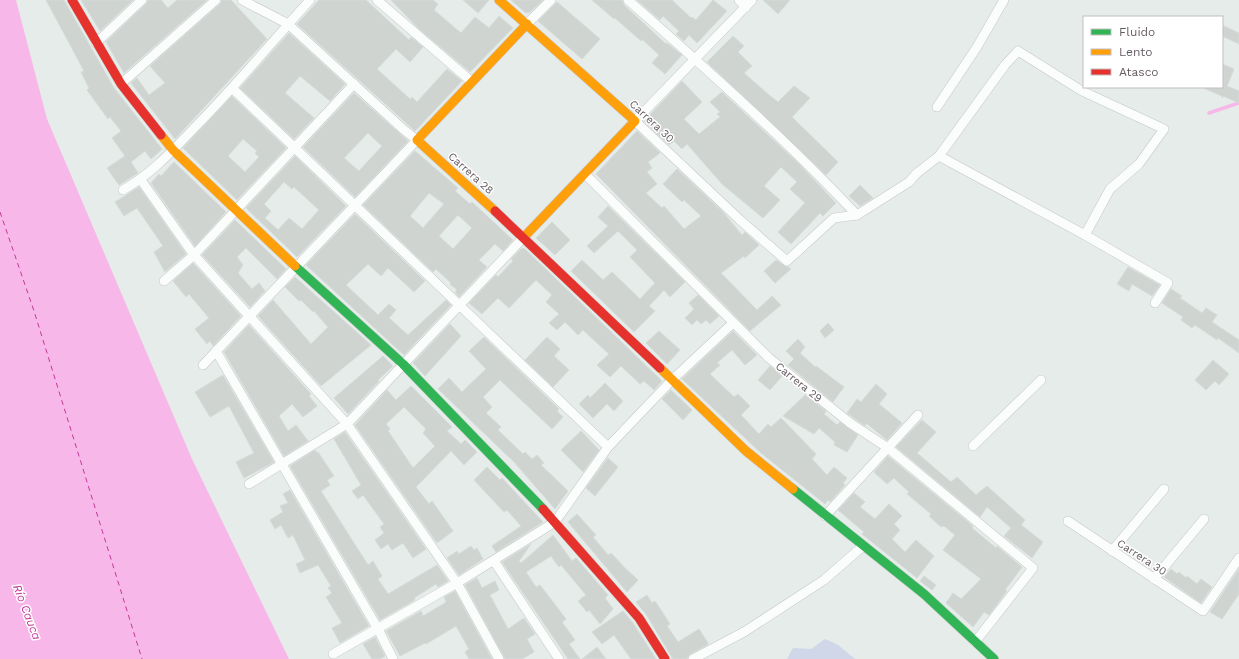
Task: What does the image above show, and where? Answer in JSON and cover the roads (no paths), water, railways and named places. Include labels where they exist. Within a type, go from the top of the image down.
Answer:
[{"type":"main road","points":[[72,0],[121,84],[173,150],[296,267],[403,364],[555,522],[639,618],[665,659]]},
{"type":"main road","name":"Carrera 30","points":[[499,0],[635,121]]},
{"type":"main road","points":[[418,140],[527,24]]},
{"type":"main road","points":[[524,237],[635,121]]},
{"type":"main road","name":"Carrera 28","points":[[418,140],[524,237],[746,451],[924,594],[994,659]]},
{"type":"street","points":[[96,42],[142,0]]},
{"type":"street","points":[[121,84],[216,0]]},
{"type":"street","name":"Carrera 28","points":[[242,0],[288,24],[404,130],[418,140]]},
{"type":"street","points":[[123,190],[141,180],[173,150],[232,88],[310,0]]},
{"type":"street","points":[[377,0],[472,82]]},
{"type":"street","points":[[527,24],[550,0]]},
{"type":"street","points":[[628,0],[694,58],[821,178],[857,215],[909,182],[917,173],[939,156],[996,78],[1018,51],[1082,91],[1164,129],[1139,164],[1110,189],[1085,235]]},
{"type":"street","points":[[635,121],[694,58],[749,4],[739,0]]},
{"type":"street","points":[[937,107],[977,47],[1004,0]]},
{"type":"street","points":[[164,281],[194,255],[354,84]]},
{"type":"street","points":[[232,88],[608,447]]},
{"type":"street","name":"Carrera 30","points":[[635,121],[740,220],[787,261],[834,218],[857,215]]},
{"type":"street","points":[[203,365],[418,140]]},
{"type":"street","points":[[939,156],[1168,282],[1155,303]]},
{"type":"street","name":"Carrera 29","points":[[585,174],[769,358],[850,423],[888,448],[1032,568],[975,642]]},
{"type":"street","points":[[141,180],[194,255],[347,424],[457,583],[499,659]]},
{"type":"street","points":[[249,484],[347,424],[524,237]]},
{"type":"street","points":[[333,654],[494,561],[555,522],[608,447],[672,380],[733,323]]},
{"type":"street","points":[[216,351],[378,629],[393,659]]},
{"type":"street","points":[[973,446],[1040,380]]},
{"type":"street","points":[[825,516],[918,415]]},
{"type":"street","points":[[1112,552],[1164,489]]},
{"type":"street","points":[[1154,579],[1204,519]]},
{"type":"street","name":"Carrera 30","points":[[1068,520],[1112,552],[1203,611],[1239,558]]},
{"type":"street","points":[[693,659],[744,632],[824,580],[863,546]]},
{"type":"street","points":[[494,561],[559,659]]},
{"type":"water","name":"Río Cauca","points":[[0,0],[16,0],[47,119],[192,459],[289,659],[0,659]]},
{"type":"waterway","points":[[1209,113],[1239,103]]}]
